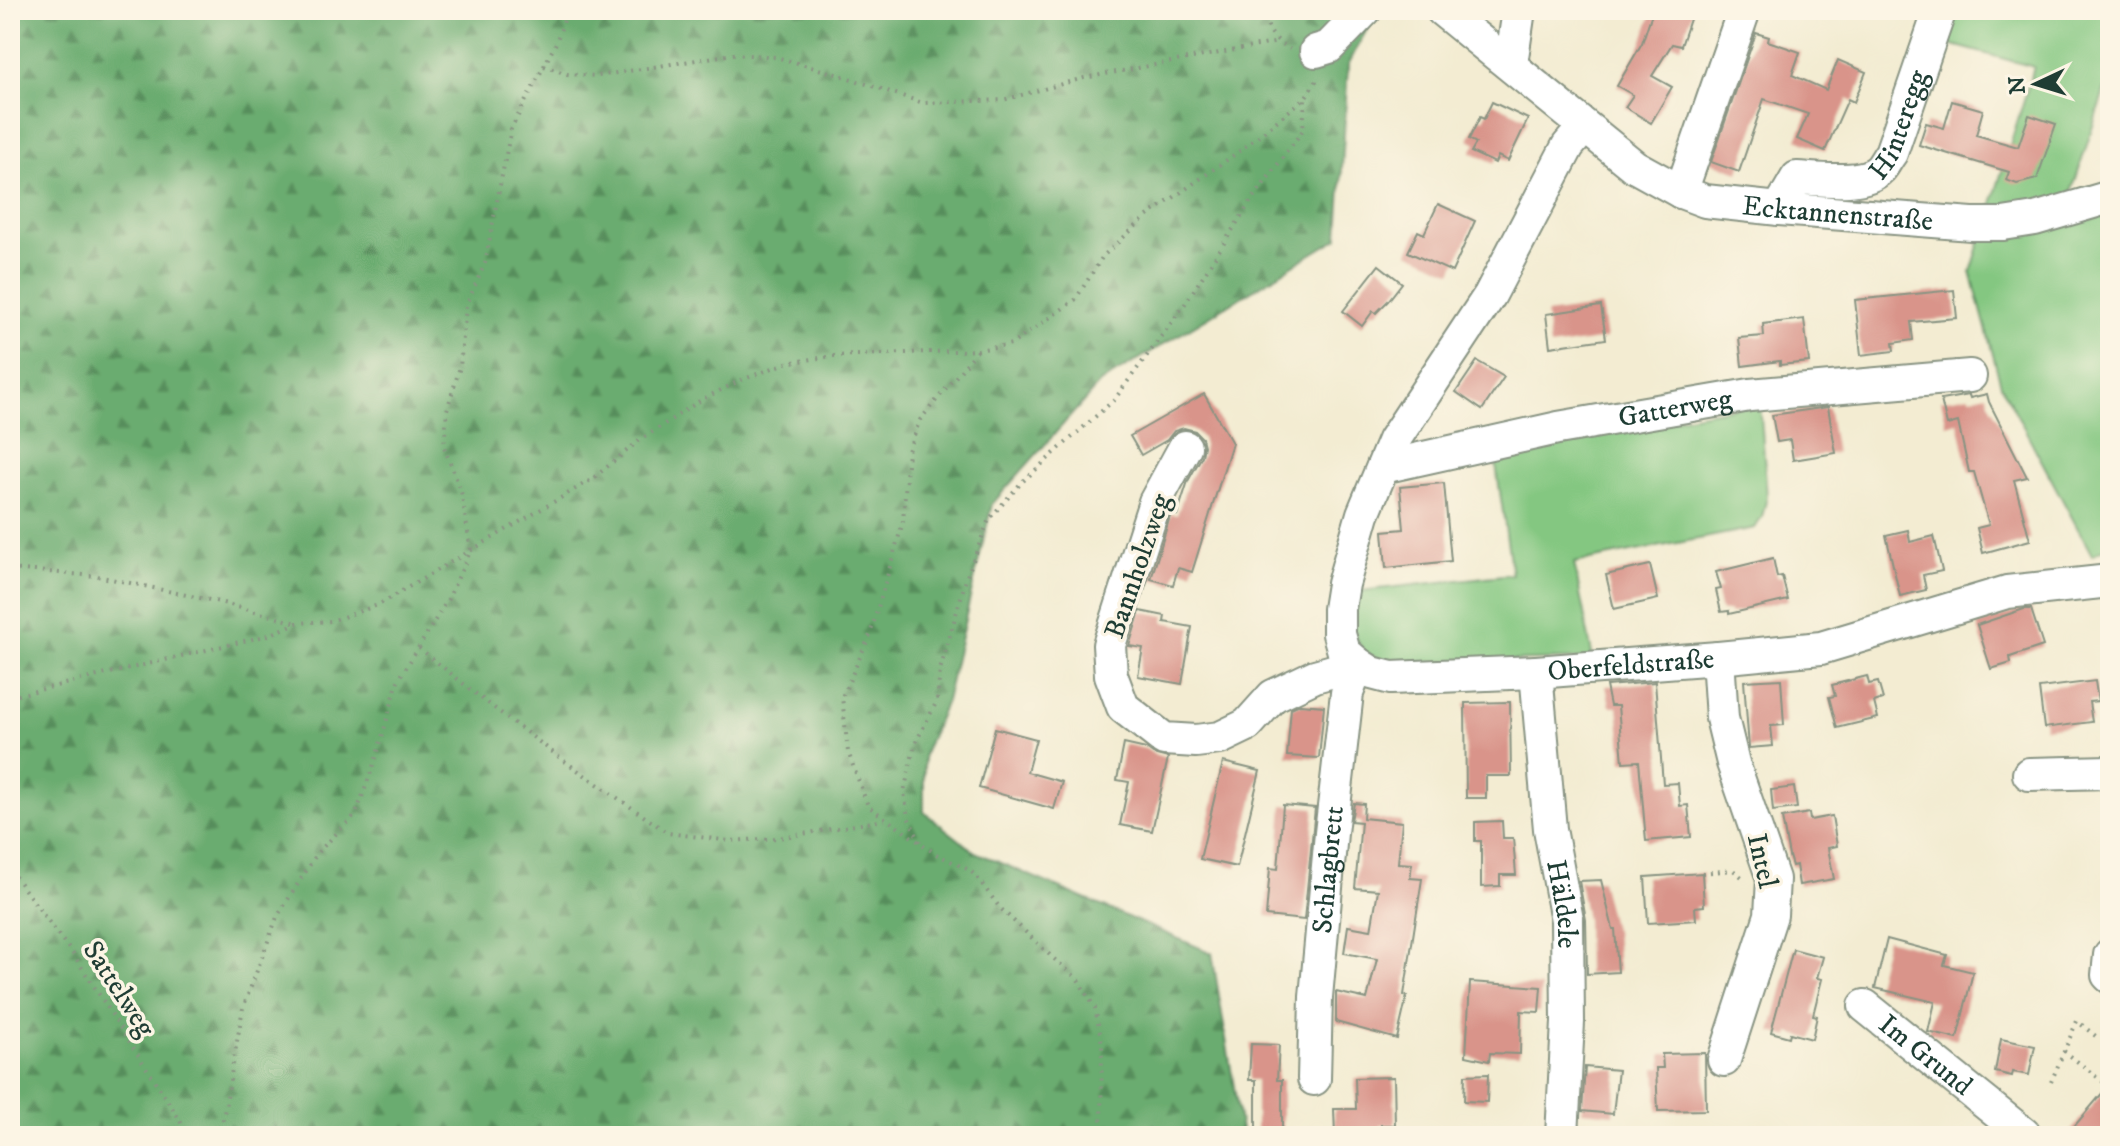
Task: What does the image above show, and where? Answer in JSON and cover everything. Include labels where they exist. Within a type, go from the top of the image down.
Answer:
[{"type":"street","points":[[1316,51],[1329,47],[1365,10]]},
{"type":"street","name":"Ecktannenstraße","points":[[1442,10],[1634,166],[1681,192],[1705,201],[2003,224],[2035,219],[2110,197]]},
{"type":"street","points":[[1511,64],[1519,10]]},
{"type":"street","points":[[1681,192],[1744,10]]},
{"type":"street","name":"Hinteregg","points":[[1779,209],[1797,178],[1851,180],[1879,170],[1891,153],[1940,10]]},
{"type":"street","points":[[1358,664],[1344,652],[1339,634],[1343,584],[1363,514],[1394,440],[1490,295],[1568,146],[1584,127]]},
{"type":"street","name":"Gatterweg","points":[[1383,467],[1558,428],[1750,395],[1970,376]]},
{"type":"street","name":"Bannholzweg","points":[[1185,447],[1155,502],[1109,645],[1111,675],[1123,707],[1164,739],[1196,741],[1220,738],[1247,725],[1273,696],[1315,676],[1358,664]]},
{"type":"street","name":"Oberfeldstraße","points":[[1358,664],[1372,673],[1391,678],[1536,672],[1821,648],[2007,592],[2110,581]]},
{"type":"street","name":"Intel","points":[[1718,658],[1722,718],[1733,763],[1773,879],[1771,915],[1724,1060]]},
{"type":"street","name":"Schlagbrett","points":[[1314,1079],[1316,997],[1331,833],[1347,693],[1358,664]]},
{"type":"street","name":"Häldele","points":[[1536,672],[1550,829],[1567,920],[1568,1022],[1562,1136]]},
{"type":"street","points":[[2029,774],[2110,772]]},
{"type":"street","points":[[2110,955],[2110,977]]},
{"type":"street","name":"Im Grund","points":[[1865,1006],[2025,1135]]},
{"type":"path","points":[[220,1136],[243,1008],[277,917],[318,852],[356,814],[398,681],[448,599],[471,550],[461,491],[444,447],[447,410],[460,367],[466,306],[485,263],[511,129],[555,45],[568,10]]},
{"type":"path","points":[[10,569],[97,576],[219,602],[297,623],[331,621],[378,605],[591,480],[640,440],[701,400],[739,381],[786,363],[833,356],[978,350],[1012,344],[1075,300],[1103,256],[1146,217],[1241,150],[1305,98],[1316,81],[1316,51],[1292,51],[1279,42],[1269,31],[1266,16],[1269,10]]},
{"type":"path","points":[[544,66],[567,74],[598,76],[733,54],[776,57],[923,103],[1003,100],[1084,78],[1279,42]]},
{"type":"path","points":[[920,842],[908,817],[904,792],[915,744],[937,701],[944,656],[967,576],[989,519],[1022,482],[1114,400],[1183,307],[1251,201],[1303,130],[1305,98]]},
{"type":"path","points":[[978,350],[920,420],[908,451],[903,522],[870,635],[842,697],[848,752],[868,806],[936,854],[976,876],[1000,908],[1077,978],[1095,1008],[1102,1043],[1101,1136]]},
{"type":"path","points":[[10,697],[269,635],[297,623]]},
{"type":"path","points":[[419,648],[563,760],[668,833],[730,841],[778,838],[886,820]]},
{"type":"path","name":"Sattelweg","points":[[10,870],[75,957],[180,1120],[186,1136]]},
{"type":"path","points":[[1702,873],[1733,870],[1743,878],[1746,889]]},
{"type":"path","points":[[2051,1082],[2077,1021],[2098,1038]]},
{"type":"path","points":[[2064,1051],[2110,1087]]},
{"type":"green space","points":[[10,10],[1377,10],[1348,65],[1338,238],[1100,383],[992,504],[946,701],[924,754],[924,812],[975,852],[1212,953],[1242,1136],[10,1136]]},
{"type":"green space","points":[[1954,10],[2110,10],[2110,73],[2061,225],[2110,215],[2110,545],[2092,555],[2001,385],[1971,272],[2034,67],[1942,42]]},
{"type":"green space","points":[[1760,403],[1767,497],[1762,517],[1755,528],[1574,563],[1593,659],[1388,663],[1363,652],[1353,631],[1352,592],[1512,574],[1494,451]]},
{"type":"building","points":[[1653,10],[1693,10],[1681,46],[1672,44],[1652,76],[1672,87],[1651,123],[1625,107],[1633,95],[1617,86],[1642,43]]},
{"type":"building","points":[[1756,33],[1769,37],[1768,41],[1800,52],[1792,75],[1826,90],[1838,60],[1866,72],[1854,102],[1848,99],[1825,151],[1797,139],[1808,114],[1764,99],[1739,172],[1711,162]]},
{"type":"building","points":[[1952,101],[1983,110],[1976,135],[2018,147],[2029,115],[2056,124],[2037,179],[2017,184],[2006,180],[2009,172],[1919,145],[1926,123],[1944,128]]},
{"type":"building","points":[[1492,102],[1528,119],[1508,161],[1498,156],[1495,163],[1471,152],[1476,143],[1469,139]]},
{"type":"building","points":[[1438,204],[1475,221],[1452,272],[1408,252],[1418,231],[1424,234]]},
{"type":"building","points":[[1379,265],[1402,283],[1362,326],[1343,311]]},
{"type":"building","points":[[1954,290],[1957,318],[1911,322],[1913,340],[1893,343],[1894,351],[1861,355],[1855,300]]},
{"type":"building","points":[[1601,306],[1606,339],[1550,347],[1546,314]]},
{"type":"building","points":[[1804,319],[1809,362],[1780,365],[1780,361],[1742,366],[1739,338],[1764,336],[1763,324]]},
{"type":"building","points":[[1477,361],[1504,377],[1482,410],[1456,392]]},
{"type":"building","points":[[1204,394],[1232,443],[1192,572],[1178,568],[1173,585],[1151,579],[1171,513],[1177,515],[1188,481],[1202,456],[1202,438],[1195,431],[1184,428],[1174,431],[1167,440],[1141,455],[1130,436]]},
{"type":"building","points":[[1987,394],[2027,477],[2014,480],[2030,540],[1983,553],[1977,528],[1989,525],[1974,472],[1969,472],[1958,422],[1947,425],[1941,400]]},
{"type":"building","points":[[1828,407],[1836,453],[1793,460],[1790,440],[1777,442],[1772,415]]},
{"type":"building","points":[[1444,483],[1451,561],[1386,568],[1383,531],[1404,529],[1400,487]]},
{"type":"building","points":[[1908,530],[1910,542],[1934,536],[1942,571],[1923,575],[1926,590],[1900,596],[1886,535]]},
{"type":"building","points":[[1773,558],[1777,577],[1782,576],[1788,600],[1729,614],[1729,611],[1721,612],[1716,590],[1721,589],[1716,572]]},
{"type":"building","points":[[1650,565],[1658,599],[1614,609],[1606,575]]},
{"type":"building","points":[[2031,609],[2043,646],[2010,657],[2011,663],[1991,669],[1977,625]]},
{"type":"building","points":[[1140,611],[1165,616],[1164,622],[1192,627],[1182,684],[1138,676],[1143,648],[1129,646]]},
{"type":"building","points":[[1867,676],[1869,684],[1878,682],[1883,699],[1874,702],[1878,718],[1837,728],[1829,697],[1835,696],[1832,685]]},
{"type":"building","points":[[1781,679],[1784,725],[1771,726],[1773,746],[1749,748],[1744,681]]},
{"type":"building","points":[[2095,681],[2098,701],[2089,702],[2092,722],[2044,728],[2039,688]]},
{"type":"building","points":[[1655,682],[1663,784],[1678,783],[1680,806],[1688,805],[1691,837],[1646,841],[1639,761],[1623,762],[1618,706],[1610,706],[1606,686]]},
{"type":"building","points":[[1510,702],[1511,776],[1486,776],[1486,798],[1466,798],[1465,703]]},
{"type":"building","points":[[1300,704],[1324,706],[1319,758],[1287,756],[1291,708]]},
{"type":"building","points":[[995,728],[1036,739],[1027,772],[1062,782],[1054,809],[979,788]]},
{"type":"building","points":[[1124,744],[1168,758],[1152,831],[1120,825],[1129,782],[1117,780]]},
{"type":"building","points":[[1223,762],[1260,771],[1237,867],[1200,859]]},
{"type":"building","points":[[1794,787],[1797,808],[1773,811],[1771,790]]},
{"type":"building","points":[[1354,803],[1364,804],[1363,818],[1402,822],[1398,863],[1412,864],[1410,878],[1422,879],[1404,995],[1407,996],[1397,1039],[1336,1022],[1336,992],[1367,999],[1377,959],[1344,953],[1348,926],[1371,930],[1378,890],[1355,888],[1361,822],[1351,821]]},
{"type":"building","points":[[1283,805],[1315,808],[1304,920],[1266,916],[1270,868],[1278,869]]},
{"type":"building","points":[[1809,813],[1810,820],[1832,816],[1837,846],[1828,848],[1834,879],[1799,885],[1796,865],[1792,866],[1789,856],[1782,818]]},
{"type":"building","points":[[1502,821],[1503,838],[1513,838],[1516,875],[1500,875],[1500,886],[1481,887],[1481,841],[1475,841],[1475,822]]},
{"type":"building","points":[[1702,873],[1704,906],[1695,907],[1696,920],[1648,923],[1645,877]]},
{"type":"building","points":[[1601,880],[1615,929],[1618,972],[1587,974],[1586,920],[1579,881]]},
{"type":"building","points":[[1887,939],[1947,955],[1944,965],[1973,972],[1957,1039],[1928,1032],[1935,1002],[1875,988]]},
{"type":"building","points":[[1793,949],[1823,957],[1817,978],[1822,979],[1813,1015],[1817,1016],[1812,1039],[1771,1032]]},
{"type":"building","points":[[1470,982],[1541,987],[1539,1012],[1521,1011],[1520,1054],[1490,1053],[1489,1061],[1466,1056]]},
{"type":"building","points":[[2001,1039],[2035,1046],[2029,1075],[2013,1072],[2012,1076],[1995,1072]]},
{"type":"building","points":[[1251,1044],[1279,1045],[1277,1080],[1282,1080],[1282,1131],[1256,1132],[1256,1080],[1249,1080]]},
{"type":"building","points":[[1705,1053],[1706,1110],[1658,1111],[1656,1068],[1663,1068],[1662,1054]]},
{"type":"building","points":[[1585,1067],[1618,1070],[1613,1114],[1582,1111]]},
{"type":"building","points":[[1488,1074],[1487,1102],[1464,1101],[1465,1075]]},
{"type":"building","points":[[1394,1077],[1395,1125],[1381,1125],[1381,1134],[1335,1135],[1334,1109],[1356,1109],[1355,1078]]},
{"type":"building","points":[[2110,1084],[2110,1136],[2066,1136]]}]
